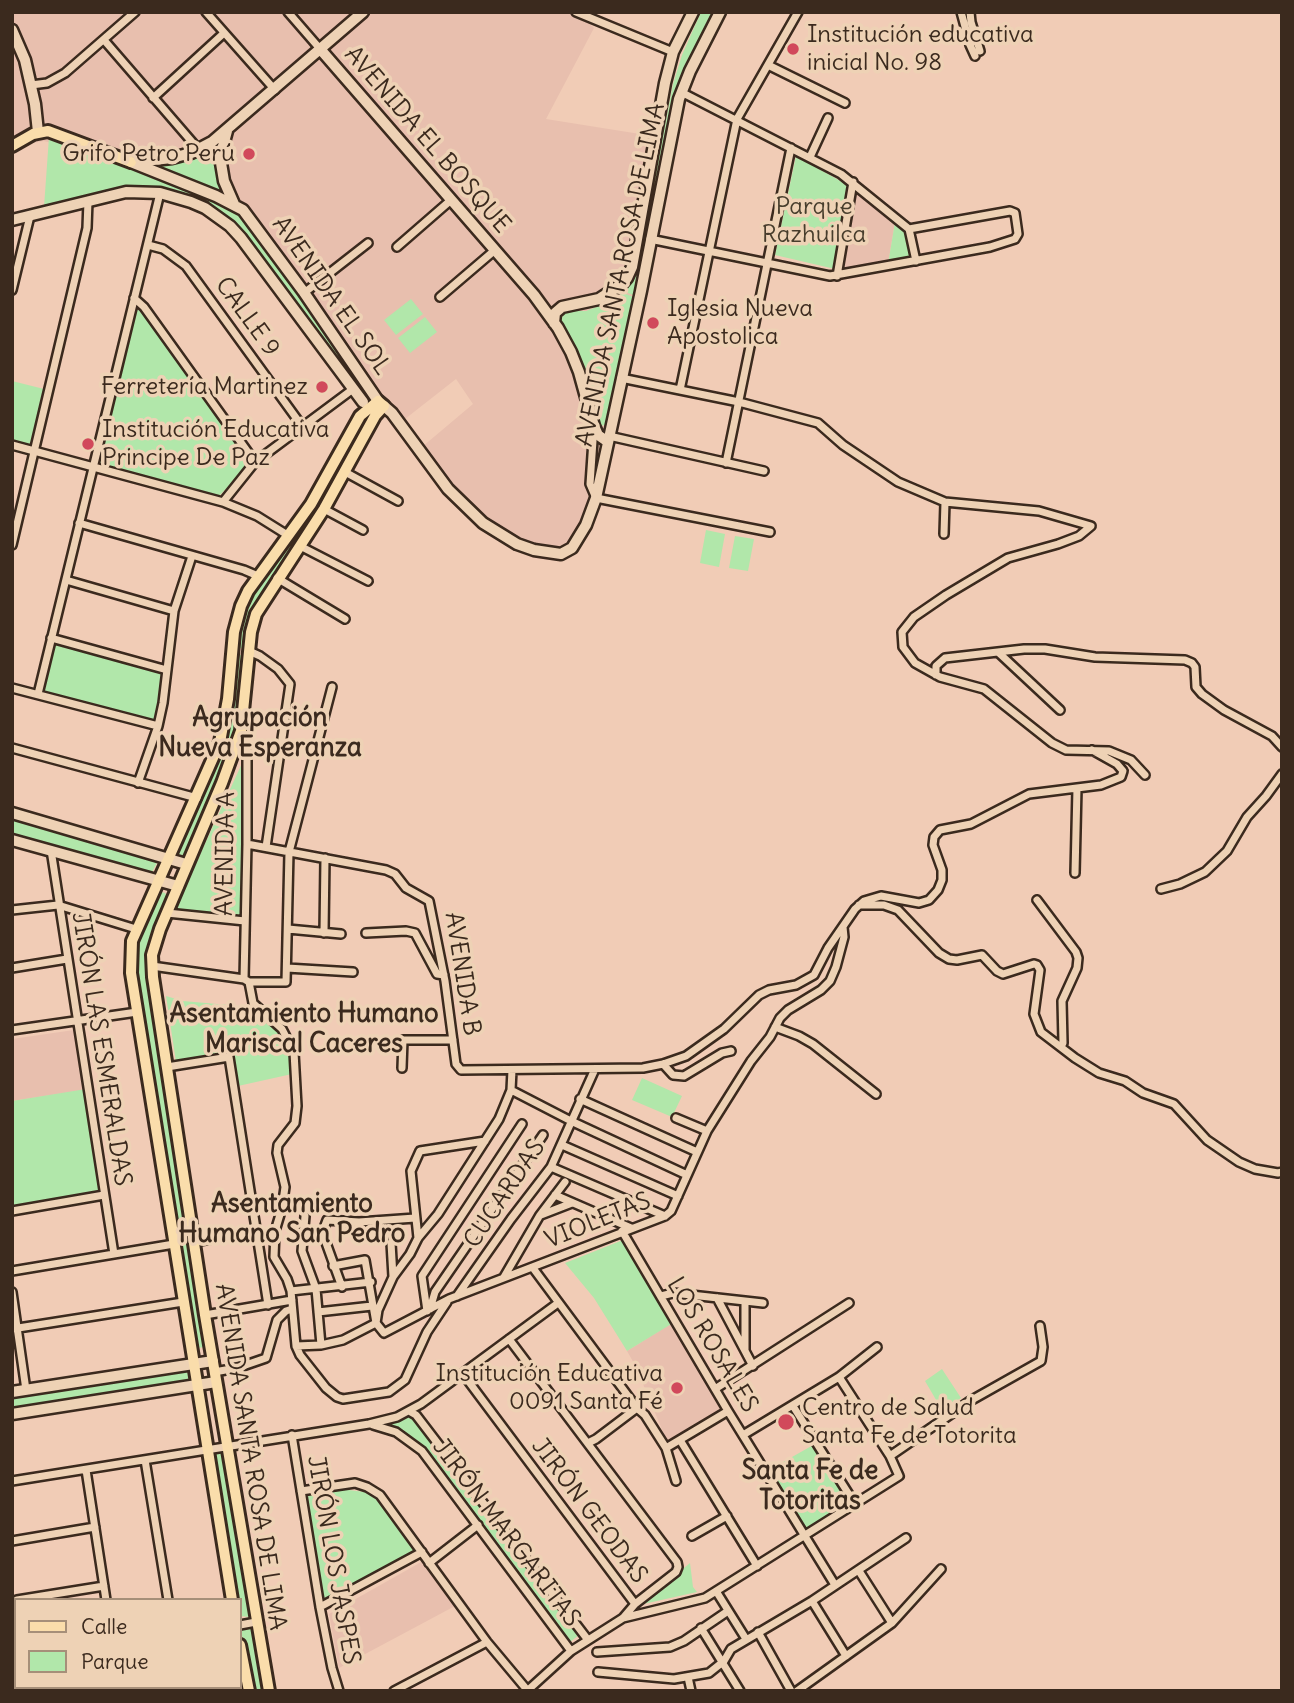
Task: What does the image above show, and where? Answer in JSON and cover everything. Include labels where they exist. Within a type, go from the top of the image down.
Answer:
[{"type":"main road","points":[[131,162],[172,158],[199,150],[228,131],[363,12]]},
{"type":"main road","name":"AVENIDA SANTA ROSA DE LIMA","points":[[554,323],[555,313],[568,306],[598,299],[616,289],[627,278],[632,267],[665,84],[673,52],[693,12]]},
{"type":"main road","name":"AVENIDA SANTA ROSA DE LIMA","points":[[572,548],[586,525],[596,498],[681,92],[720,12]]},
{"type":"main road","points":[[12,30],[20,46],[31,85],[38,132],[12,146]]},
{"type":"main road","name":"AVENIDA EL BOSQUE","points":[[321,50],[534,295],[571,352],[598,435],[608,439]]},
{"type":"main road","points":[[228,131],[220,157],[224,181],[234,204]]},
{"type":"main road","name":"AVENIDA EL SOL","points":[[38,132],[55,133],[234,204],[252,220],[381,404],[392,413],[447,489],[483,523],[517,544],[561,554],[572,548]]},
{"type":"main road","name":"AVENIDA EL SOL","points":[[12,220],[126,192],[160,193],[191,202],[230,226],[368,409]]},
{"type":"main road","points":[[534,295],[544,301],[568,306]]},
{"type":"main road","name":"AVENIDA SANTA ROSA DE LIMA","points":[[232,1598],[131,973],[132,941],[220,742],[229,699],[232,651],[241,606],[258,576],[311,504],[356,424],[368,409],[381,404]]},
{"type":"main road","name":"AVENIDA SANTA ROSA DE LIMA","points":[[269,1691],[214,1372],[152,966],[155,943],[241,731],[249,651],[256,614],[345,472],[368,409]]},
{"type":"main road","points":[[232,651],[249,651]]},
{"type":"main road","points":[[12,813],[186,864]]},
{"type":"main road","points":[[12,840],[178,886]]},
{"type":"main road","points":[[12,1392],[192,1364],[214,1372]]},
{"type":"main road","points":[[12,1414],[196,1385],[214,1372]]},
{"type":"main road","name":"AVENIDA SANTA ROSA DE LIMA","points":[[242,1662],[245,1687]]},
{"type":"street","points":[[31,85],[57,78],[135,12]]},
{"type":"street","points":[[206,12],[275,90]]},
{"type":"street","name":"AVENIDA EL BOSQUE","points":[[288,12],[321,50]]},
{"type":"street","points":[[576,12],[673,52]]},
{"type":"street","points":[[680,390],[737,120],[798,12]]},
{"type":"street","points":[[961,12],[970,45],[977,53],[970,12]]},
{"type":"street","points":[[153,98],[224,33]]},
{"type":"street","points":[[104,40],[199,150]]},
{"type":"street","points":[[768,65],[845,103]]},
{"type":"street","points":[[681,92],[810,157],[853,183],[909,229],[916,261]]},
{"type":"street","points":[[810,157],[828,118]]},
{"type":"street","points":[[726,463],[792,148]]},
{"type":"street","points":[[837,276],[853,183]]},
{"type":"street","points":[[38,694],[160,193]]},
{"type":"street","points":[[397,247],[451,200]]},
{"type":"street","points":[[12,545],[87,228],[88,201]]},
{"type":"street","points":[[650,239],[819,275],[837,276],[990,247],[1015,239],[1018,234],[1015,213],[1010,211],[909,229]]},
{"type":"street","points":[[12,290],[30,216]]},
{"type":"street","points":[[304,293],[368,243]]},
{"type":"street","name":"CALLE 9","points":[[148,245],[163,249],[186,266],[302,426]]},
{"type":"street","points":[[440,298],[495,250]]},
{"type":"street","points":[[134,298],[144,307],[255,462]]},
{"type":"street","points":[[621,378],[738,402],[818,423],[874,467],[918,492],[945,502],[1039,511],[1091,526],[1079,536],[1009,558],[914,617],[902,632],[903,648],[915,663],[936,675],[984,689],[1052,743],[1066,750],[1109,751],[1131,760],[1145,775]]},
{"type":"street","points":[[223,502],[255,462],[353,389]]},
{"type":"street","name":"AVENIDA EL BOSQUE","points":[[594,426],[590,484],[596,498]]},
{"type":"street","points":[[608,439],[764,471]]},
{"type":"street","points":[[12,445],[223,502],[257,516],[289,536]]},
{"type":"street","points":[[345,472],[398,501]]},
{"type":"street","points":[[596,498],[770,532]]},
{"type":"street","points":[[944,534],[945,502]]},
{"type":"street","points":[[12,506],[21,508]]},
{"type":"street","points":[[324,509],[363,530]]},
{"type":"street","points":[[79,523],[258,576]]},
{"type":"street","points":[[300,546],[369,581]]},
{"type":"street","points":[[138,782],[158,726],[174,611],[192,556]]},
{"type":"street","points":[[277,578],[345,619]]},
{"type":"street","points":[[66,580],[174,611]]},
{"type":"street","points":[[51,638],[167,670]]},
{"type":"street","points":[[936,675],[936,666],[945,658],[1045,649],[1094,657],[1185,660],[1195,667],[1196,687],[1202,694],[1224,710],[1272,736],[1282,747]]},
{"type":"street","points":[[249,651],[278,669],[290,684],[290,699],[274,783],[266,847]]},
{"type":"street","points":[[999,653],[1060,710]]},
{"type":"street","points":[[152,966],[246,980],[286,982],[289,852],[332,687]]},
{"type":"street","points":[[12,688],[158,726]]},
{"type":"street","name":"AVENIDA A","points":[[241,731],[247,757],[246,980]]},
{"type":"street","points":[[12,748],[197,798]]},
{"type":"street","points":[[246,980],[253,1003],[282,1029],[294,1052],[298,1106],[295,1123],[278,1145],[277,1153],[285,1187],[274,1246],[277,1265],[287,1279],[291,1291],[296,1346],[321,1345],[355,1336],[376,1323],[378,1310],[393,1277],[418,1238],[438,1214],[499,1119],[511,1090],[512,1070],[634,1069],[663,1064],[686,1056],[724,1029],[759,995],[769,990],[796,985],[814,975],[828,948],[859,905],[877,896],[919,903],[929,900],[942,880],[942,870],[933,845],[937,832],[965,827],[1029,793],[1101,785],[1122,775],[1123,771],[1117,764],[1092,750]]},
{"type":"street","points":[[1161,889],[1180,884],[1205,872],[1227,851],[1247,817],[1282,774]]},
{"type":"street","points":[[1074,873],[1077,788]]},
{"type":"street","name":"AVENIDA B","points":[[247,844],[390,871],[406,888],[427,898],[432,907],[456,1064],[461,1070],[512,1070]]},
{"type":"street","name":"JIRÓN LAS ESMERALDAS","points":[[51,850],[114,1254]]},
{"type":"street","points":[[324,933],[325,858]]},
{"type":"street","points":[[1037,900],[1078,958],[1077,968],[1062,1001],[1061,1047]]},
{"type":"street","points":[[12,910],[58,905],[136,929]]},
{"type":"street","points":[[859,905],[884,905],[898,910],[939,953],[949,959],[961,960],[982,955],[1003,974],[1037,965],[1040,970],[1034,1010],[1041,1031],[1099,1073],[1125,1081],[1143,1093],[1174,1104],[1207,1140],[1240,1162],[1255,1169],[1282,1172]]},
{"type":"street","points":[[167,913],[245,921]]},
{"type":"street","name":"VIOLETAS","points":[[376,1323],[382,1333],[453,1298],[665,1216],[671,1211],[707,1131],[751,1061],[788,1010],[821,990],[830,981],[844,937],[843,927]]},
{"type":"street","points":[[288,929],[341,934]]},
{"type":"street","points":[[366,933],[415,933],[437,974],[443,975]]},
{"type":"street","points":[[12,968],[67,959]]},
{"type":"street","points":[[287,968],[353,972]]},
{"type":"street","points":[[12,1030],[137,1012]]},
{"type":"street","points":[[775,1027],[813,1044],[877,1094]]},
{"type":"street","points":[[402,1069],[403,1040],[453,1040]]},
{"type":"street","points":[[663,1064],[673,1074],[684,1076],[722,1053],[732,1051]]},
{"type":"street","points":[[167,1068],[229,1057],[268,1305]]},
{"type":"street","name":"CUCARDAS","points":[[296,1346],[326,1388],[343,1399],[383,1394],[405,1380],[428,1332],[551,1167],[595,1069]]},
{"type":"street","points":[[511,1090],[687,1175]]},
{"type":"street","points":[[580,1099],[697,1152]]},
{"type":"street","points":[[676,1118],[707,1131]]},
{"type":"street","points":[[428,1310],[422,1276],[522,1124]]},
{"type":"street","points":[[428,1310],[435,1292],[543,1135]]},
{"type":"street","points":[[418,1238],[411,1171],[420,1151],[485,1141]]},
{"type":"street","points":[[562,1145],[678,1196]]},
{"type":"street","points":[[551,1167],[665,1216]]},
{"type":"street","points":[[503,1278],[540,1215],[565,1182]]},
{"type":"street","points":[[12,1211],[104,1195]]},
{"type":"street","points":[[555,1195],[626,1230]]},
{"type":"street","points":[[540,1215],[573,1203]]},
{"type":"street","points":[[304,1216],[302,1251],[316,1289],[321,1345]]},
{"type":"street","points":[[342,1287],[325,1240],[324,1228],[327,1220],[359,1222],[415,1218]]},
{"type":"street","name":"LOS ROSALES","points":[[626,1230],[660,1296],[835,1585]]},
{"type":"street","points":[[194,1242],[256,1231]]},
{"type":"street","points":[[391,1243],[393,1277]]},
{"type":"street","points":[[12,1271],[174,1244]]},
{"type":"street","points":[[333,1266],[365,1260],[371,1282],[376,1323]]},
{"type":"street","points":[[533,1268],[637,1408],[645,1415],[666,1448],[676,1481]]},
{"type":"street","points":[[291,1291],[371,1282]]},
{"type":"street","points":[[12,1292],[15,1329],[26,1390]]},
{"type":"street","points":[[660,1296],[673,1293],[763,1303]]},
{"type":"street","points":[[717,1298],[753,1366]]},
{"type":"street","points":[[744,1350],[745,1301]]},
{"type":"street","points":[[15,1329],[183,1302]]},
{"type":"street","points":[[12,1481],[369,1424],[409,1412],[558,1303]]},
{"type":"street","points":[[716,1389],[849,1303]]},
{"type":"street","points":[[205,1315],[268,1305],[292,1305]]},
{"type":"street","points":[[214,1372],[237,1368],[266,1358],[277,1320],[292,1305]]},
{"type":"street","points":[[318,1312],[372,1306]]},
{"type":"street","points":[[890,1456],[970,1401],[1041,1361],[1043,1347],[1040,1326]]},
{"type":"street","points":[[301,1491],[355,1483],[380,1495],[486,1642],[527,1691],[571,1651],[623,1618],[635,1604],[676,1572],[678,1567],[677,1562],[509,1339]]},
{"type":"street","points":[[743,1435],[839,1377],[877,1347]]},
{"type":"street","name":"JIRÓN GEODAS","points":[[463,1374],[635,1604]]},
{"type":"street","points":[[623,1618],[688,1604],[716,1591],[899,1476],[890,1456],[839,1377]]},
{"type":"street","points":[[793,1406],[855,1504]]},
{"type":"street","points":[[588,1443],[637,1408]]},
{"type":"street","points":[[666,1448],[728,1410]]},
{"type":"street","name":"JIRÓN MARGARITAS","points":[[409,1412],[416,1415],[588,1640]]},
{"type":"street","name":"JIRÓN MARGARITAS","points":[[369,1424],[396,1432],[422,1451],[571,1651]]},
{"type":"street","name":"JIRÓN LOS JASPES","points":[[292,1435],[320,1607],[339,1691]]},
{"type":"street","points":[[680,1440],[757,1566]]},
{"type":"street","points":[[145,1460],[168,1598]]},
{"type":"street","points":[[86,1469],[106,1598]]},
{"type":"street","points":[[691,1536],[727,1516]]},
{"type":"street","points":[[429,1563],[478,1525]]},
{"type":"street","points":[[12,1541],[95,1527]]},
{"type":"street","points":[[598,1672],[674,1679],[709,1672],[724,1661],[731,1649],[812,1601],[905,1538]]},
{"type":"street","points":[[320,1607],[422,1552]]},
{"type":"street","points":[[797,1691],[892,1623],[942,1569]]},
{"type":"street","points":[[859,1571],[892,1623]]},
{"type":"street","points":[[28,1598],[104,1586]]},
{"type":"street","points":[[716,1591],[746,1639]]},
{"type":"street","points":[[812,1601],[846,1656]]},
{"type":"street","points":[[597,1652],[670,1647],[684,1641],[728,1611]]},
{"type":"street","points":[[242,1625],[256,1622]]},
{"type":"street","points":[[701,1628],[724,1661],[740,1691]]},
{"type":"street","points":[[758,1632],[791,1691]]},
{"type":"street","points":[[394,1691],[486,1642]]},
{"type":"street","points":[[688,1677],[691,1691]]},
{"type":"shaded area","points":[[12,12],[578,12],[594,28],[546,119],[665,138],[640,263],[606,397],[590,529],[579,550],[557,561],[537,558],[489,534],[439,486],[422,447],[473,404],[456,379],[405,419],[366,392],[237,219],[87,153],[44,141],[27,144],[12,155]]},
{"type":"shaded area","points":[[854,191],[895,222],[888,264],[840,272]]},
{"type":"shaded area","points":[[74,1030],[84,1090],[12,1101],[12,1039]]},
{"type":"shaded area","name":"Institución Educativa 0091 Santa Fé","points":[[672,1323],[723,1412],[672,1442],[666,1439],[627,1351]]},
{"type":"shaded area","points":[[423,1561],[455,1606],[339,1668],[329,1614]]},
{"type":"green space","points":[[701,12],[717,12],[683,75],[677,92],[635,296],[623,291],[630,284],[637,268],[673,84],[682,55]]},
{"type":"green space","points":[[54,135],[228,205],[240,213],[372,397],[368,401],[364,399],[242,234],[170,191],[44,207],[49,137]]},
{"type":"green space","points":[[218,141],[224,195],[149,164]]},
{"type":"green space","name":"Parque Razhuilca","points":[[796,156],[851,187],[835,269],[775,255]]},
{"type":"green space","points":[[895,222],[907,232],[914,260],[888,264]]},
{"type":"green space","points":[[623,293],[634,297],[633,304],[609,421],[600,426],[596,424],[580,358],[560,322],[565,311],[586,311]]},
{"type":"green space","points":[[411,299],[423,314],[396,335],[384,320]]},
{"type":"green space","points":[[136,310],[141,310],[252,462],[219,496],[100,463]]},
{"type":"green space","points":[[425,317],[437,332],[410,353],[398,338]]},
{"type":"green space","points":[[12,381],[44,389],[32,445],[12,440]]},
{"type":"green space","points":[[366,416],[368,418],[316,514],[261,593],[250,617],[246,646],[237,648],[239,624],[246,601]]},
{"type":"green space","points":[[706,530],[725,534],[719,567],[700,563]]},
{"type":"green space","points":[[735,536],[754,539],[748,571],[729,568]]},
{"type":"green space","points":[[53,642],[165,673],[157,723],[41,692]]},
{"type":"green space","points":[[236,654],[244,656],[241,701],[234,742],[185,854],[180,856],[177,849],[221,750]]},
{"type":"green space","points":[[244,759],[242,918],[174,911]]},
{"type":"green space","points":[[12,816],[158,861],[151,874],[12,836]]},
{"type":"green space","points":[[157,891],[165,893],[168,899],[152,943],[205,1347],[197,1348],[135,974],[137,937]]},
{"type":"green space","points":[[166,996],[183,1001],[251,1007],[282,1034],[288,1046],[292,1074],[238,1086],[231,1052],[176,1062]]},
{"type":"green space","points":[[642,1078],[682,1096],[672,1117],[632,1100]]},
{"type":"green space","points":[[86,1089],[102,1192],[12,1206],[12,1101]]},
{"type":"green space","points":[[623,1240],[673,1323],[627,1351],[594,1298],[565,1263]]},
{"type":"green space","points":[[942,1369],[961,1398],[942,1410],[925,1381]]},
{"type":"green space","points":[[183,1371],[188,1373],[188,1383],[12,1411],[12,1397]]},
{"type":"green space","points":[[415,1417],[579,1635],[570,1642],[425,1451],[408,1436],[390,1426],[393,1421]]},
{"type":"green space","points":[[815,1444],[851,1501],[806,1529],[769,1470]]},
{"type":"green space","points":[[214,1451],[224,1452],[252,1614],[250,1617],[242,1616],[242,1598],[236,1598],[211,1455]]},
{"type":"green space","points":[[340,1489],[365,1492],[376,1499],[415,1551],[327,1601],[324,1599],[307,1496]]},
{"type":"green space","points":[[690,1563],[693,1587],[697,1592],[639,1605]]},
{"type":"green space","points":[[244,1627],[254,1628],[266,1691],[253,1691],[242,1635]]},
{"type":"place","name":"Institución educativa inicial No. 98","points":[[793,49]]},
{"type":"place","name":"Grifo Petro Perú","points":[[249,154]]},
{"type":"place","name":"Iglesia Nueva Apostolica","points":[[653,323]]},
{"type":"place","name":"Ferretería Martinez","points":[[322,387]]},
{"type":"place","name":"Institución Educativa Principe De Paz","points":[[88,444]]},
{"type":"place","name":"Institución Educativa 0091 Santa Fé","points":[[677,1388]]},
{"type":"place","name":"Centro de Salud Santa Fe de Totorita","points":[[786,1422]]},
{"type":"district","name":"Agrupación Nueva Esperanza","points":[[260,734]]},
{"type":"district","name":"Asentamiento Humano Mariscal Caceres","points":[[304,1030]]},
{"type":"district","name":"Asentamiento Humano San Pedro","points":[[292,1220]]},
{"type":"district","name":"Santa Fe de Totoritas","points":[[810,1487]]}]
